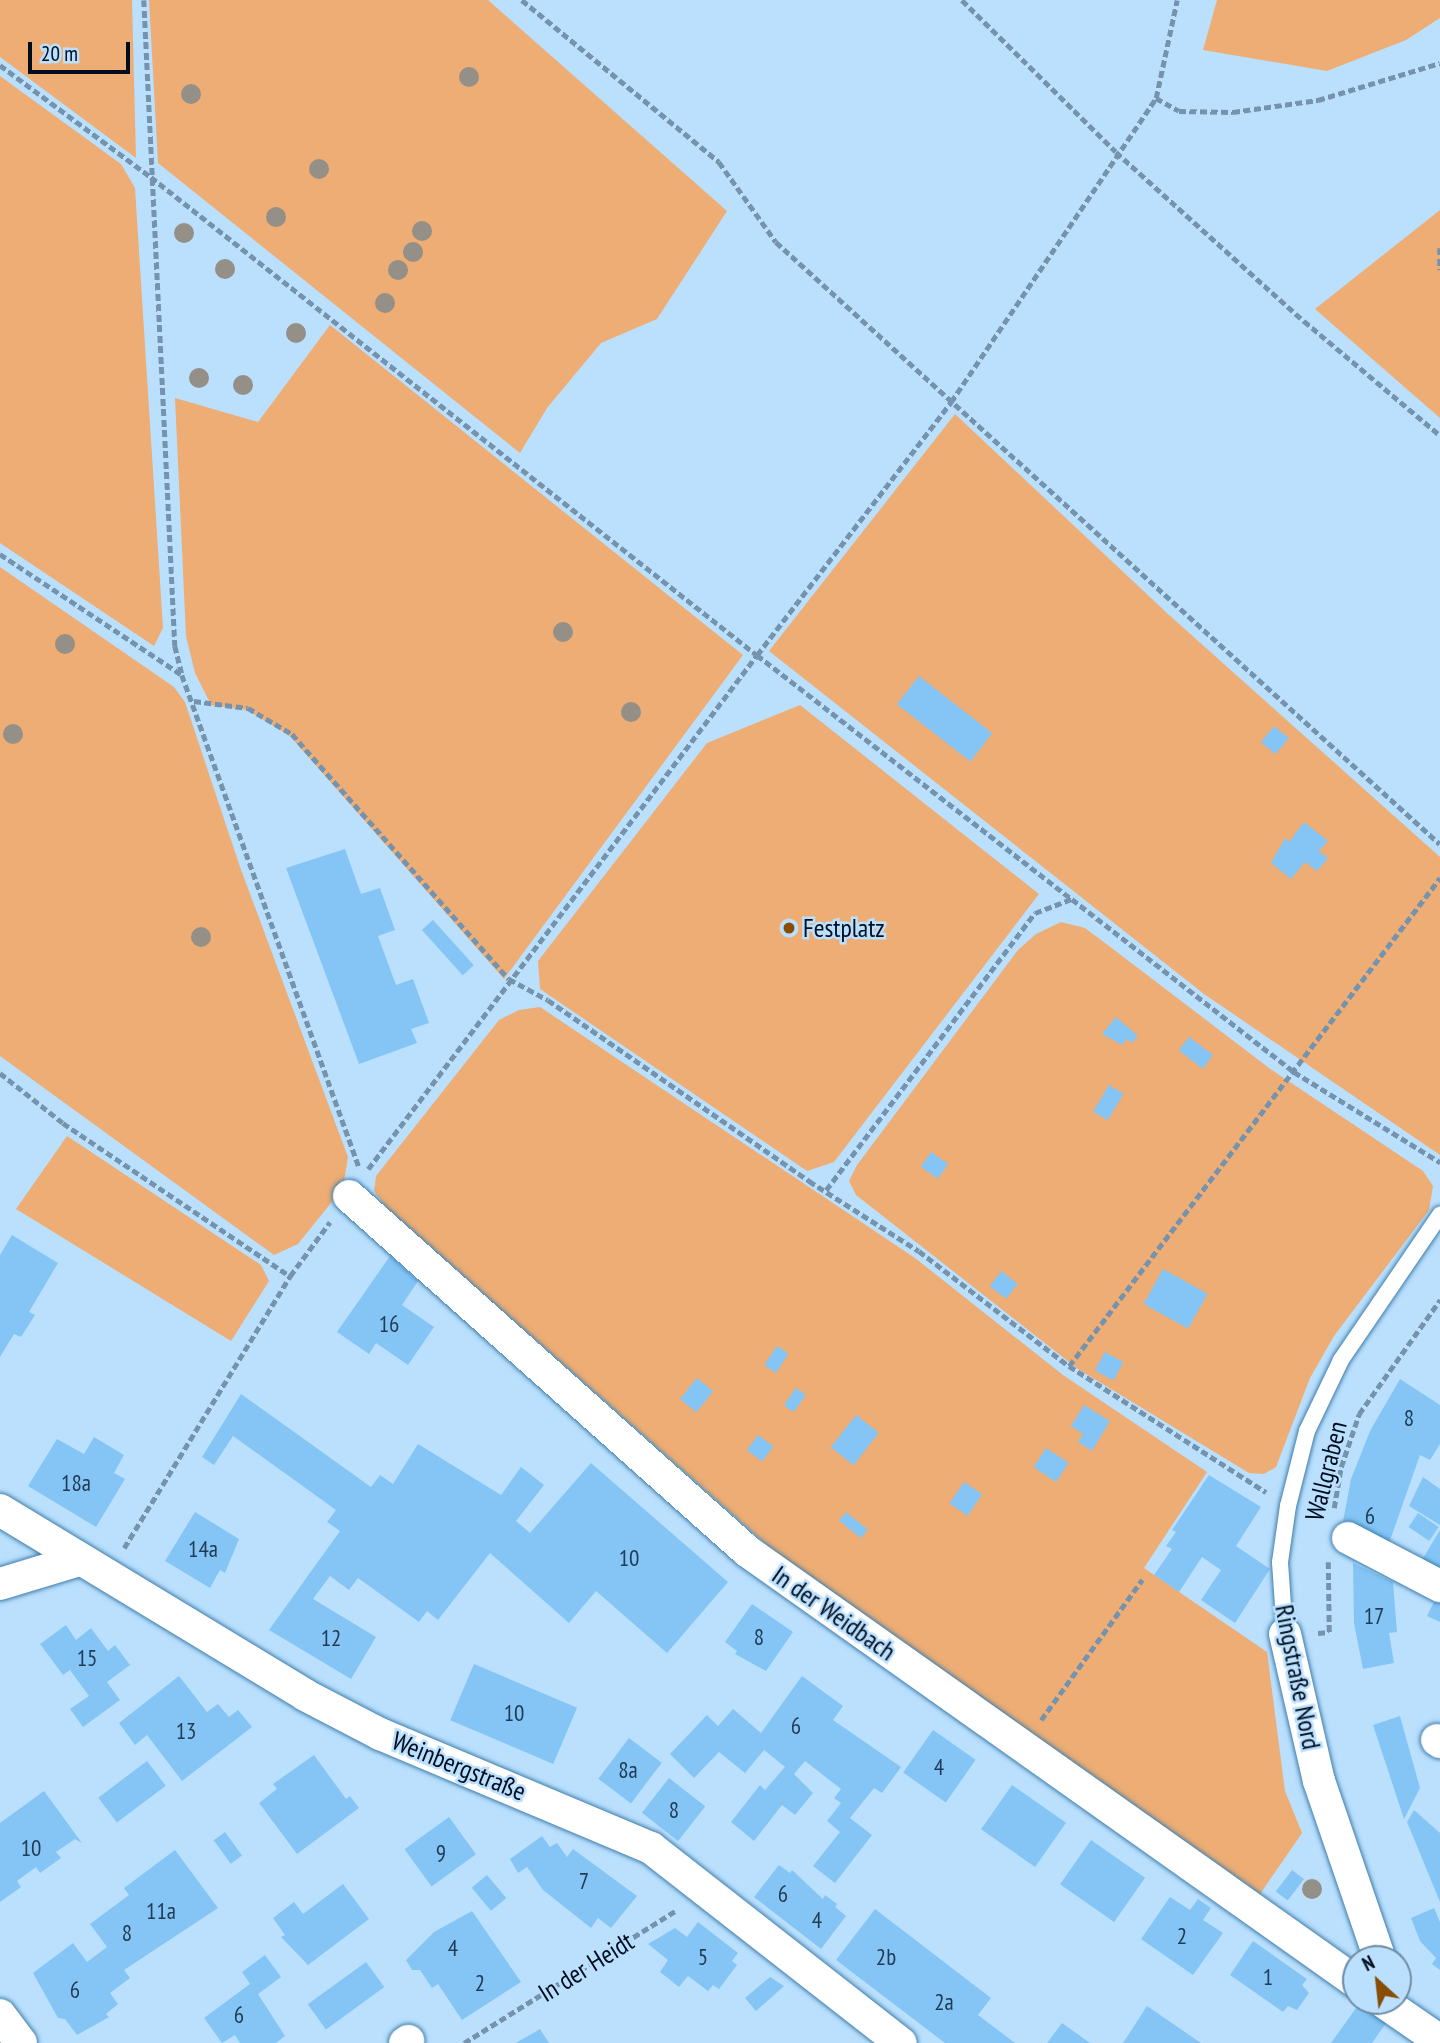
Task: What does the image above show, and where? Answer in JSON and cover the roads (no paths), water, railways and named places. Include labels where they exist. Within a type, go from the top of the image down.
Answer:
[{"type":"street","name":"In der Weidbach","points":[[349,1196],[747,1551],[1342,1972]]},
{"type":"street","name":"Weinbergstraße","points":[[0,1510],[79,1560],[109,1573],[305,1695],[380,1734],[603,1824],[651,1848],[901,2043]]},
{"type":"street","points":[[1336,1537],[1440,1586]]},
{"type":"street","points":[[0,1584],[79,1560]]},
{"type":"street","name":"Ringstraße Nord","points":[[1285,1634],[1319,1781],[1375,1945]]},
{"type":"street","points":[[0,2015],[21,2043]]},
{"type":"street","points":[[1412,2015],[1440,2041]]},
{"type":"lane","name":"Ringstraße Nord","points":[[1285,1634],[1280,1562],[1288,1506],[1307,1431],[1323,1394],[1365,1324],[1440,1215]]},
{"type":"place","name":"Festplatz","points":[[789,928]]}]
